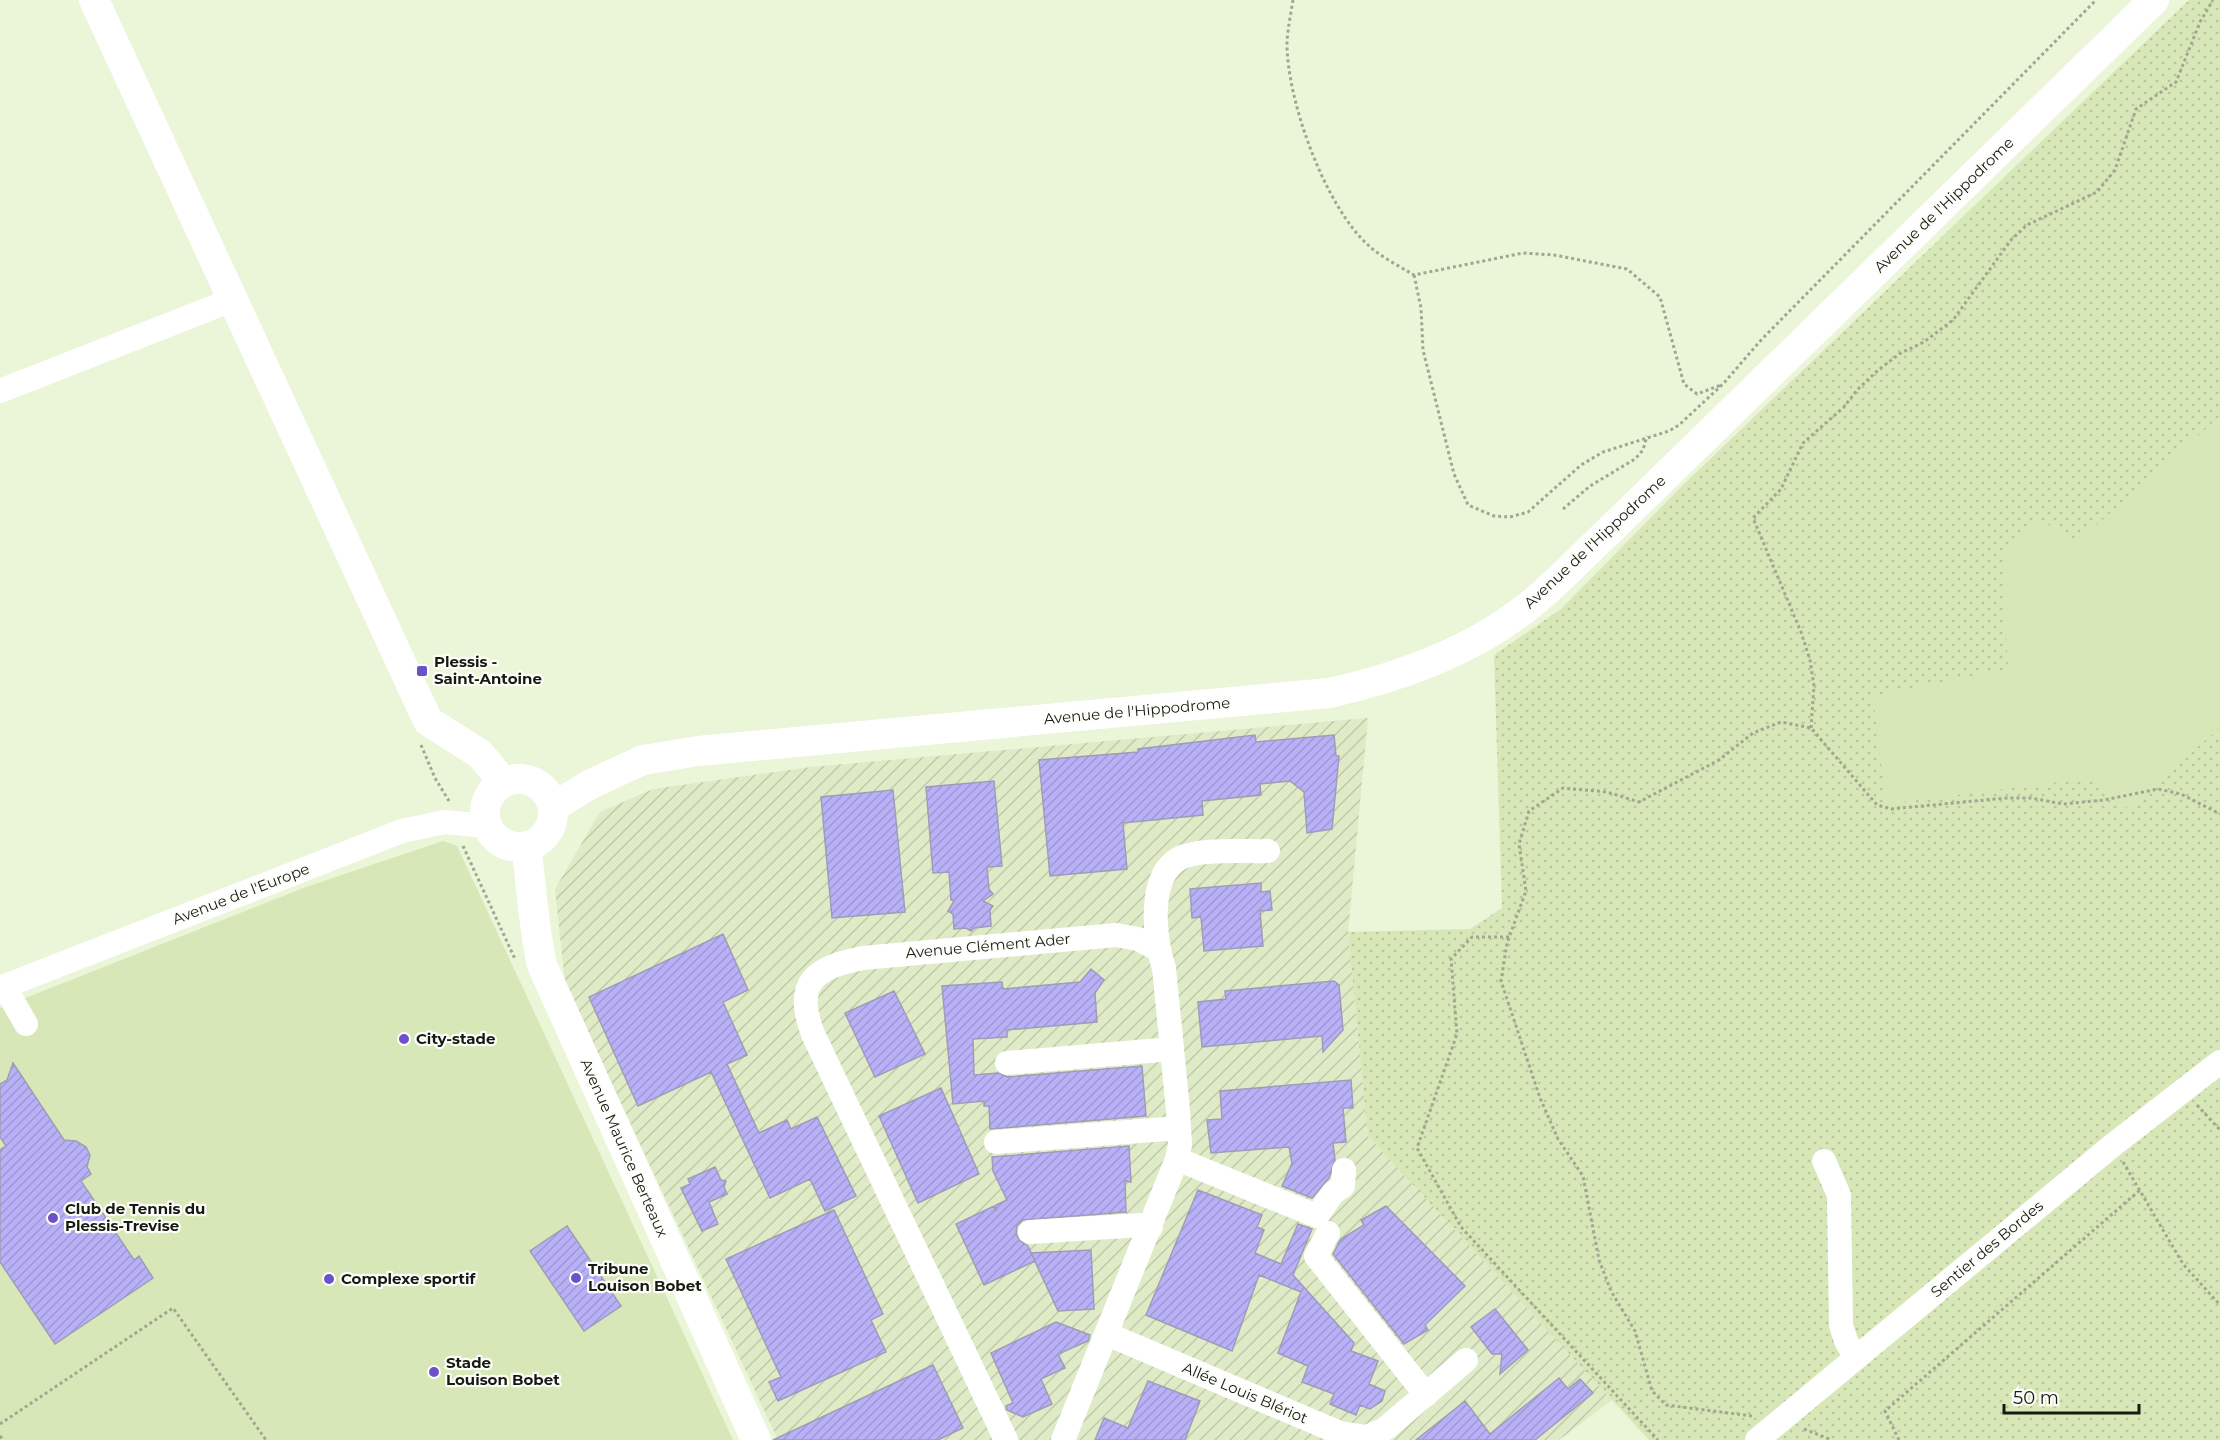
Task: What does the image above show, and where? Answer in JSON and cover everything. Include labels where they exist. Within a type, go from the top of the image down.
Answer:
[{"type":"main road","points":[[94,0],[428,721],[480,754],[503,782]]},
{"type":"main road","name":"Avenue de l'Hippodrome","points":[[553,807],[591,784],[643,760],[698,751],[1329,693],[1401,673],[1480,637],[1526,608],[1610,530],[2154,0]]},
{"type":"main road","points":[[524,779],[534,782],[549,797],[553,807],[550,828],[536,843],[526,847],[516,848],[498,841],[486,826],[485,806],[495,788],[503,782],[524,779]]},
{"type":"main road","name":"Avenue Maurice Berteaux","points":[[526,847],[531,880],[531,908],[542,965],[756,1440]]},
{"type":"street","points":[[0,392],[232,300]]},
{"type":"street","name":"Avenue de l'Europe","points":[[2,987],[402,831],[445,822],[486,826]]},
{"type":"street","points":[[1063,1440],[1177,1160],[1179,1128],[1172,1049],[1164,968],[1157,949],[1158,893],[1164,872],[1180,858],[1199,853],[1268,851]]},
{"type":"street","name":"Avenue Clément Ader","points":[[1006,1440],[813,1034],[805,1005],[809,987],[816,975],[824,968],[863,958],[1116,934],[1138,939],[1157,949]]},
{"type":"street","points":[[2,987],[26,1024]]},
{"type":"street","points":[[1007,1063],[1172,1049]]},
{"type":"street","name":"Sentier des Bordes","points":[[1757,1440],[2113,1144],[2220,1062]]},
{"type":"street","points":[[996,1142],[1179,1128]]},
{"type":"street","points":[[1177,1160],[1317,1216],[1333,1193],[1343,1185],[1344,1170]]},
{"type":"street","points":[[1824,1161],[1839,1195],[1841,1325],[1846,1341],[1856,1358]]},
{"type":"street","points":[[1030,1232],[1142,1225],[1151,1227]]},
{"type":"street","points":[[1328,1233],[1316,1256],[1426,1395]]},
{"type":"street","name":"Allée Louis Blériot","points":[[1107,1334],[1340,1433],[1366,1437],[1385,1429],[1466,1360]]},
{"type":"path","points":[[1293,0],[1287,41],[1290,69],[1317,167],[1341,213],[1368,245],[1414,275],[1522,253],[1554,255],[1627,269],[1660,297],[1684,384],[1697,394],[1723,384]]},
{"type":"path","points":[[1414,275],[1421,308],[1423,350],[1447,453],[1468,505],[1494,516],[1510,517],[1528,512],[1581,465],[1604,452],[1647,436],[1669,431],[1679,425],[1723,384],[1762,339],[2096,0]]},
{"type":"path","points":[[1811,728],[1814,686],[1810,660],[1753,518],[1781,489],[1803,444],[1844,407],[1857,390],[1876,372],[1899,354],[1924,342],[1953,320],[2011,240],[2027,225],[2097,192],[2115,170],[2136,109],[2176,82],[2200,22],[2213,0]]},
{"type":"path","points":[[1563,509],[1590,486],[1635,459],[1643,450],[1647,436]]},
{"type":"path","points":[[1832,1440],[1782,1420],[1666,1405],[1652,1391],[1635,1331],[1611,1291],[1599,1260],[1583,1176],[1558,1139],[1518,1037],[1501,981],[1509,937],[1526,891],[1519,844],[1529,811],[1563,788],[1606,792],[1639,802],[1719,760],[1753,734],[1781,722],[1811,728],[1877,805],[1892,809],[2006,798],[2031,798],[2063,804],[2104,800],[2158,789],[2181,794],[2220,814]]},
{"type":"path","points":[[1509,937],[1472,938],[1452,959],[1457,1034],[1417,1148],[1461,1227],[1658,1440]]},
{"type":"path","points":[[2184,1090],[2220,1130]]},
{"type":"path","points":[[2113,1144],[2183,1264],[2220,1305]]},
{"type":"path","points":[[1899,1440],[1885,1411],[2140,1190]]},
{"type":"path","points":[[0,1424],[173,1308],[266,1440]]},
{"type":"path","points":[[0,1436],[3,1440]]},
{"type":"shaded area","points":[[2189,0],[2220,0],[2220,1440],[1649,1440],[1368,1136],[1348,932],[1470,929],[1502,908],[1494,655],[1561,609],[1682,486]]},
{"type":"shaded area","points":[[2220,416],[2220,727],[2129,809],[2090,778],[1886,804],[1873,696],[2008,669],[2002,550],[2040,518],[2074,545]]},
{"type":"shaded area","points":[[1368,718],[1348,932],[1368,1136],[1612,1400],[1559,1440],[778,1440],[565,983],[555,889],[600,812],[653,789],[811,767]]},
{"type":"shaded area","name":"Complexe sportif","points":[[443,841],[457,846],[733,1440],[0,1440],[0,1008],[306,887]]},
{"type":"building","points":[[1255,735],[1256,742],[1334,735],[1336,756],[1339,756],[1332,829],[1307,833],[1304,792],[1290,781],[1260,784],[1261,795],[1202,801],[1203,815],[1123,823],[1127,869],[1050,876],[1039,760],[1138,752],[1138,749]]},
{"type":"building","points":[[994,781],[1002,866],[987,867],[989,889],[993,894],[983,901],[993,906],[990,910],[991,926],[974,928],[971,931],[966,928],[954,929],[953,914],[948,911],[954,901],[951,900],[949,872],[933,873],[926,787]]},
{"type":"building","points":[[893,790],[905,912],[832,918],[821,797]]},
{"type":"building","points":[[1261,883],[1261,892],[1270,891],[1272,910],[1260,911],[1263,946],[1204,951],[1201,917],[1192,918],[1190,889]]},
{"type":"building","points":[[723,934],[748,990],[723,1002],[747,1055],[727,1064],[759,1133],[787,1120],[791,1129],[817,1117],[856,1196],[825,1211],[810,1179],[770,1198],[711,1072],[638,1106],[589,997]]},
{"type":"building","points":[[1091,969],[1104,980],[1095,993],[1097,1022],[1007,1030],[1007,1037],[973,1039],[974,1075],[998,1073],[1008,1077],[1142,1066],[1146,1116],[990,1129],[989,1106],[984,1106],[984,1101],[953,1104],[942,986],[1002,982],[1003,989],[1080,982]]},
{"type":"building","points":[[1334,981],[1339,985],[1343,1030],[1323,1052],[1322,1036],[1202,1047],[1198,1002],[1226,999],[1225,991]]},
{"type":"building","points":[[894,991],[925,1054],[875,1077],[845,1013]]},
{"type":"building","name":"Club de Tennis du Plessis-Trevise","points":[[13,1063],[64,1140],[76,1141],[86,1147],[90,1155],[87,1167],[91,1174],[81,1181],[134,1260],[139,1256],[153,1278],[55,1344],[0,1262],[0,1150],[6,1146],[0,1137],[0,1084],[7,1080]]},
{"type":"building","points":[[1351,1080],[1353,1108],[1343,1108],[1346,1142],[1333,1143],[1335,1160],[1329,1178],[1312,1198],[1282,1186],[1292,1163],[1289,1147],[1211,1153],[1207,1120],[1222,1119],[1220,1091]]},
{"type":"building","points":[[941,1088],[979,1174],[918,1203],[879,1116]]},
{"type":"building","points":[[1129,1146],[1131,1182],[1125,1181],[1126,1212],[1023,1220],[1017,1226],[1016,1233],[1019,1240],[1028,1246],[1035,1261],[984,1285],[956,1224],[994,1206],[996,1211],[996,1205],[1007,1200],[993,1171],[992,1157]]},
{"type":"building","points":[[715,1167],[721,1180],[726,1181],[724,1187],[727,1194],[709,1202],[718,1224],[702,1231],[681,1188],[690,1184],[688,1179]]},
{"type":"building","points":[[1198,1190],[1262,1215],[1257,1227],[1264,1230],[1255,1253],[1281,1264],[1298,1224],[1312,1229],[1293,1275],[1354,1343],[1351,1351],[1378,1361],[1369,1384],[1385,1391],[1382,1401],[1370,1409],[1360,1405],[1356,1415],[1330,1404],[1334,1394],[1302,1382],[1308,1366],[1278,1353],[1301,1292],[1259,1275],[1232,1351],[1146,1315]]},
{"type":"building","points":[[1386,1206],[1465,1286],[1425,1325],[1428,1330],[1404,1344],[1333,1254],[1341,1239],[1364,1225],[1361,1220]]},
{"type":"building","points":[[834,1210],[883,1314],[871,1320],[886,1352],[778,1401],[769,1382],[781,1377],[726,1259]]},
{"type":"building","name":"Tribune Louison Bobet","points":[[567,1226],[621,1306],[584,1331],[530,1251]]},
{"type":"building","points":[[1091,1250],[1094,1309],[1058,1311],[1031,1253]]},
{"type":"building","points":[[1495,1309],[1528,1350],[1500,1374],[1502,1354],[1492,1354],[1471,1327]]},
{"type":"building","points":[[1056,1322],[1090,1335],[1088,1341],[1058,1354],[1065,1368],[1041,1379],[1052,1404],[1023,1417],[1007,1410],[1006,1406],[1013,1403],[991,1353]]},
{"type":"building","points":[[933,1365],[963,1428],[938,1440],[773,1440]]},
{"type":"building","points":[[1559,1378],[1568,1389],[1580,1379],[1593,1393],[1535,1440],[1416,1440],[1465,1401],[1490,1434]]},
{"type":"building","points":[[1148,1381],[1200,1401],[1185,1440],[1095,1440],[1104,1418],[1128,1428]]},
{"type":"place","name":"Plessis - Saint-Antoine","points":[[422,671]]},
{"type":"place","name":"City-stade","points":[[404,1039]]},
{"type":"place","name":"Club de Tennis du Plessis-Trevise","points":[[53,1218]]},
{"type":"place","name":"Tribune Louison Bobet","points":[[576,1278]]},
{"type":"place","name":"Complexe sportif","points":[[329,1279]]},
{"type":"place","name":"Stade Louison Bobet","points":[[434,1372]]}]
